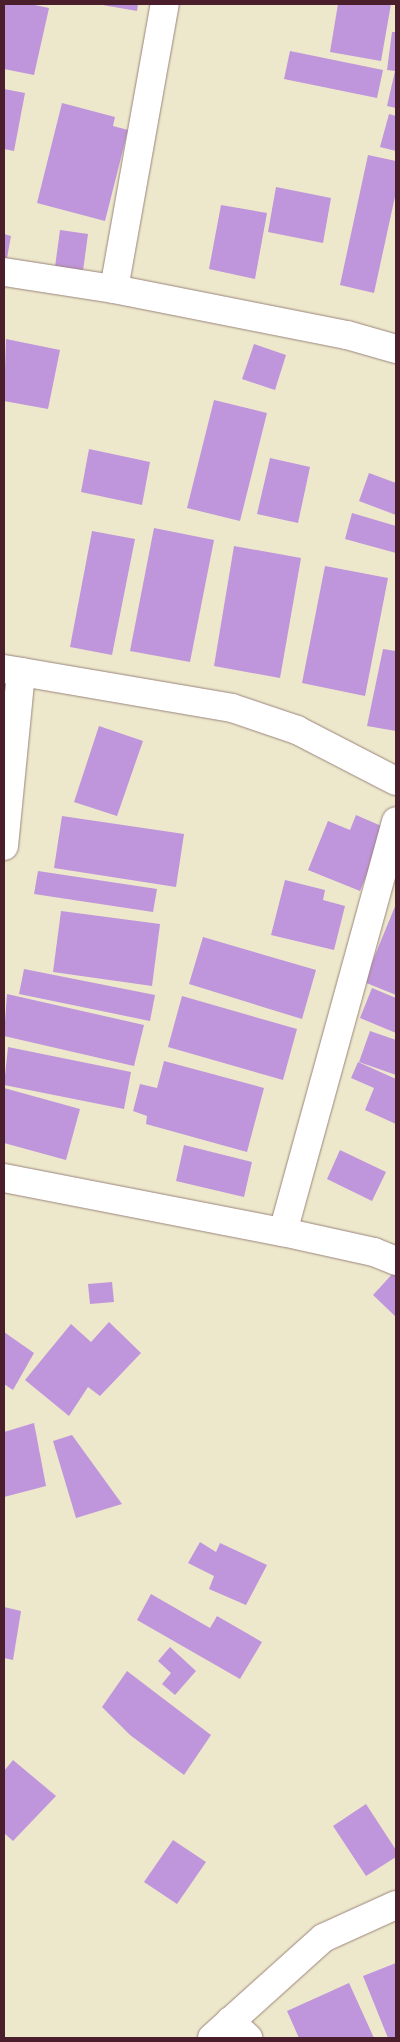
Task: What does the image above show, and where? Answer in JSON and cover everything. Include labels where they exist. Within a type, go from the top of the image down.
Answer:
[{"type":"street","points":[[114,289],[165,4]]},
{"type":"street","points":[[4,272],[114,289],[347,335],[396,349]]},
{"type":"street","points":[[4,846],[13,671],[232,708],[297,730],[396,781]]},
{"type":"street","points":[[282,1232],[396,821]]},
{"type":"street","points":[[4,1178],[282,1232],[374,1252],[396,1261]]},
{"type":"street","points":[[230,2033],[323,1938],[396,1905]]},
{"type":"building","points":[[4,4],[30,4],[49,8],[34,75],[4,69]]},
{"type":"building","points":[[97,4],[138,4],[137,11]]},
{"type":"building","points":[[338,4],[391,4],[381,61],[330,52]]},
{"type":"building","points":[[392,32],[396,32],[396,108],[387,106],[395,71],[387,70]]},
{"type":"building","points":[[290,51],[383,70],[377,98],[284,79]]},
{"type":"building","points":[[4,89],[25,93],[14,151],[4,149]]},
{"type":"building","points":[[62,103],[115,117],[113,126],[128,130],[105,221],[37,203]]},
{"type":"building","points":[[389,114],[396,116],[396,151],[380,147]]},
{"type":"building","points":[[368,155],[396,161],[396,192],[374,293],[340,285]]},
{"type":"building","points":[[276,187],[331,198],[323,243],[268,232]]},
{"type":"building","points":[[221,205],[267,213],[255,279],[209,269]]},
{"type":"building","points":[[60,230],[88,234],[83,271],[55,267]]},
{"type":"building","points":[[4,234],[11,236],[5,269],[4,269]]},
{"type":"building","points":[[6,339],[60,350],[48,409],[4,401]]},
{"type":"building","points":[[254,344],[286,355],[275,390],[242,379]]},
{"type":"building","points":[[214,400],[267,413],[240,521],[187,508]]},
{"type":"building","points":[[89,449],[150,462],[142,505],[81,492]]},
{"type":"building","points":[[270,458],[310,467],[298,523],[257,514]]},
{"type":"building","points":[[369,473],[396,483],[396,515],[359,501]]},
{"type":"building","points":[[352,513],[396,526],[396,553],[345,539]]},
{"type":"building","points":[[154,528],[214,540],[190,662],[130,651]]},
{"type":"building","points":[[92,531],[135,539],[112,655],[70,647]]},
{"type":"building","points":[[234,546],[301,558],[280,678],[214,666]]},
{"type":"building","points":[[325,566],[388,578],[365,696],[302,683]]},
{"type":"building","points":[[383,649],[396,651],[396,731],[367,726]]},
{"type":"building","points":[[99,726],[143,741],[117,816],[74,802]]},
{"type":"building","points":[[356,815],[386,828],[360,891],[308,870],[328,821],[350,830]]},
{"type":"building","points":[[62,816],[184,834],[176,887],[54,868]]},
{"type":"building","points":[[38,871],[157,889],[153,912],[34,894]]},
{"type":"building","points":[[285,880],[325,890],[323,900],[345,906],[334,950],[271,935]]},
{"type":"building","points":[[396,904],[396,995],[364,982]]},
{"type":"building","points":[[61,911],[160,924],[152,986],[53,972]]},
{"type":"building","points":[[203,937],[316,970],[302,1019],[189,984]]},
{"type":"building","points":[[24,969],[155,995],[150,1021],[19,994]]},
{"type":"building","points":[[372,988],[396,998],[396,1033],[360,1018]]},
{"type":"building","points":[[7,994],[144,1025],[134,1066],[4,1036]]},
{"type":"building","points":[[182,996],[297,1029],[283,1080],[168,1047]]},
{"type":"building","points":[[370,1031],[396,1040],[396,1075],[359,1062]]},
{"type":"building","points":[[8,1047],[131,1072],[124,1109],[4,1085]]},
{"type":"building","points":[[164,1061],[264,1088],[247,1152],[146,1124],[147,1116],[133,1111],[140,1084],[157,1088]]},
{"type":"building","points":[[358,1062],[396,1079],[396,1124],[365,1110],[374,1088],[351,1078]]},
{"type":"building","points":[[4,1088],[80,1109],[66,1160],[4,1143]]},
{"type":"building","points":[[184,1145],[252,1162],[244,1197],[176,1181]]},
{"type":"building","points":[[340,1150],[386,1172],[372,1201],[327,1179]]},
{"type":"building","points":[[396,1272],[396,1317],[373,1295]]},
{"type":"building","points":[[112,1282],[114,1302],[90,1304],[88,1284]]},
{"type":"building","points":[[109,1322],[141,1353],[100,1396],[88,1387],[69,1416],[25,1380],[71,1324],[91,1342]]},
{"type":"building","points":[[4,1332],[34,1353],[13,1390],[4,1384]]},
{"type":"building","points":[[34,1423],[46,1486],[4,1497],[4,1432]]},
{"type":"building","points":[[72,1435],[122,1504],[76,1518],[53,1441]]},
{"type":"building","points":[[200,1542],[216,1552],[220,1543],[267,1565],[246,1605],[209,1589],[214,1576],[188,1563]]},
{"type":"building","points":[[151,1594],[210,1628],[217,1616],[262,1642],[240,1679],[137,1620]]},
{"type":"building","points":[[4,1607],[21,1611],[13,1660],[4,1658]]},
{"type":"building","points":[[170,1647],[196,1671],[175,1695],[162,1684],[171,1673],[158,1661]]},
{"type":"building","points":[[127,1671],[211,1735],[184,1775],[130,1735],[102,1707]]},
{"type":"building","points":[[13,1760],[56,1796],[13,1841],[4,1833],[4,1771]]},
{"type":"building","points":[[366,1804],[396,1850],[396,1857],[366,1876],[333,1826]]},
{"type":"building","points":[[173,1840],[206,1862],[177,1904],[144,1882]]},
{"type":"building","points":[[396,1963],[396,2038],[388,2038],[363,1976]]},
{"type":"building","points":[[349,1983],[374,2038],[299,2038],[287,2011]]}]
